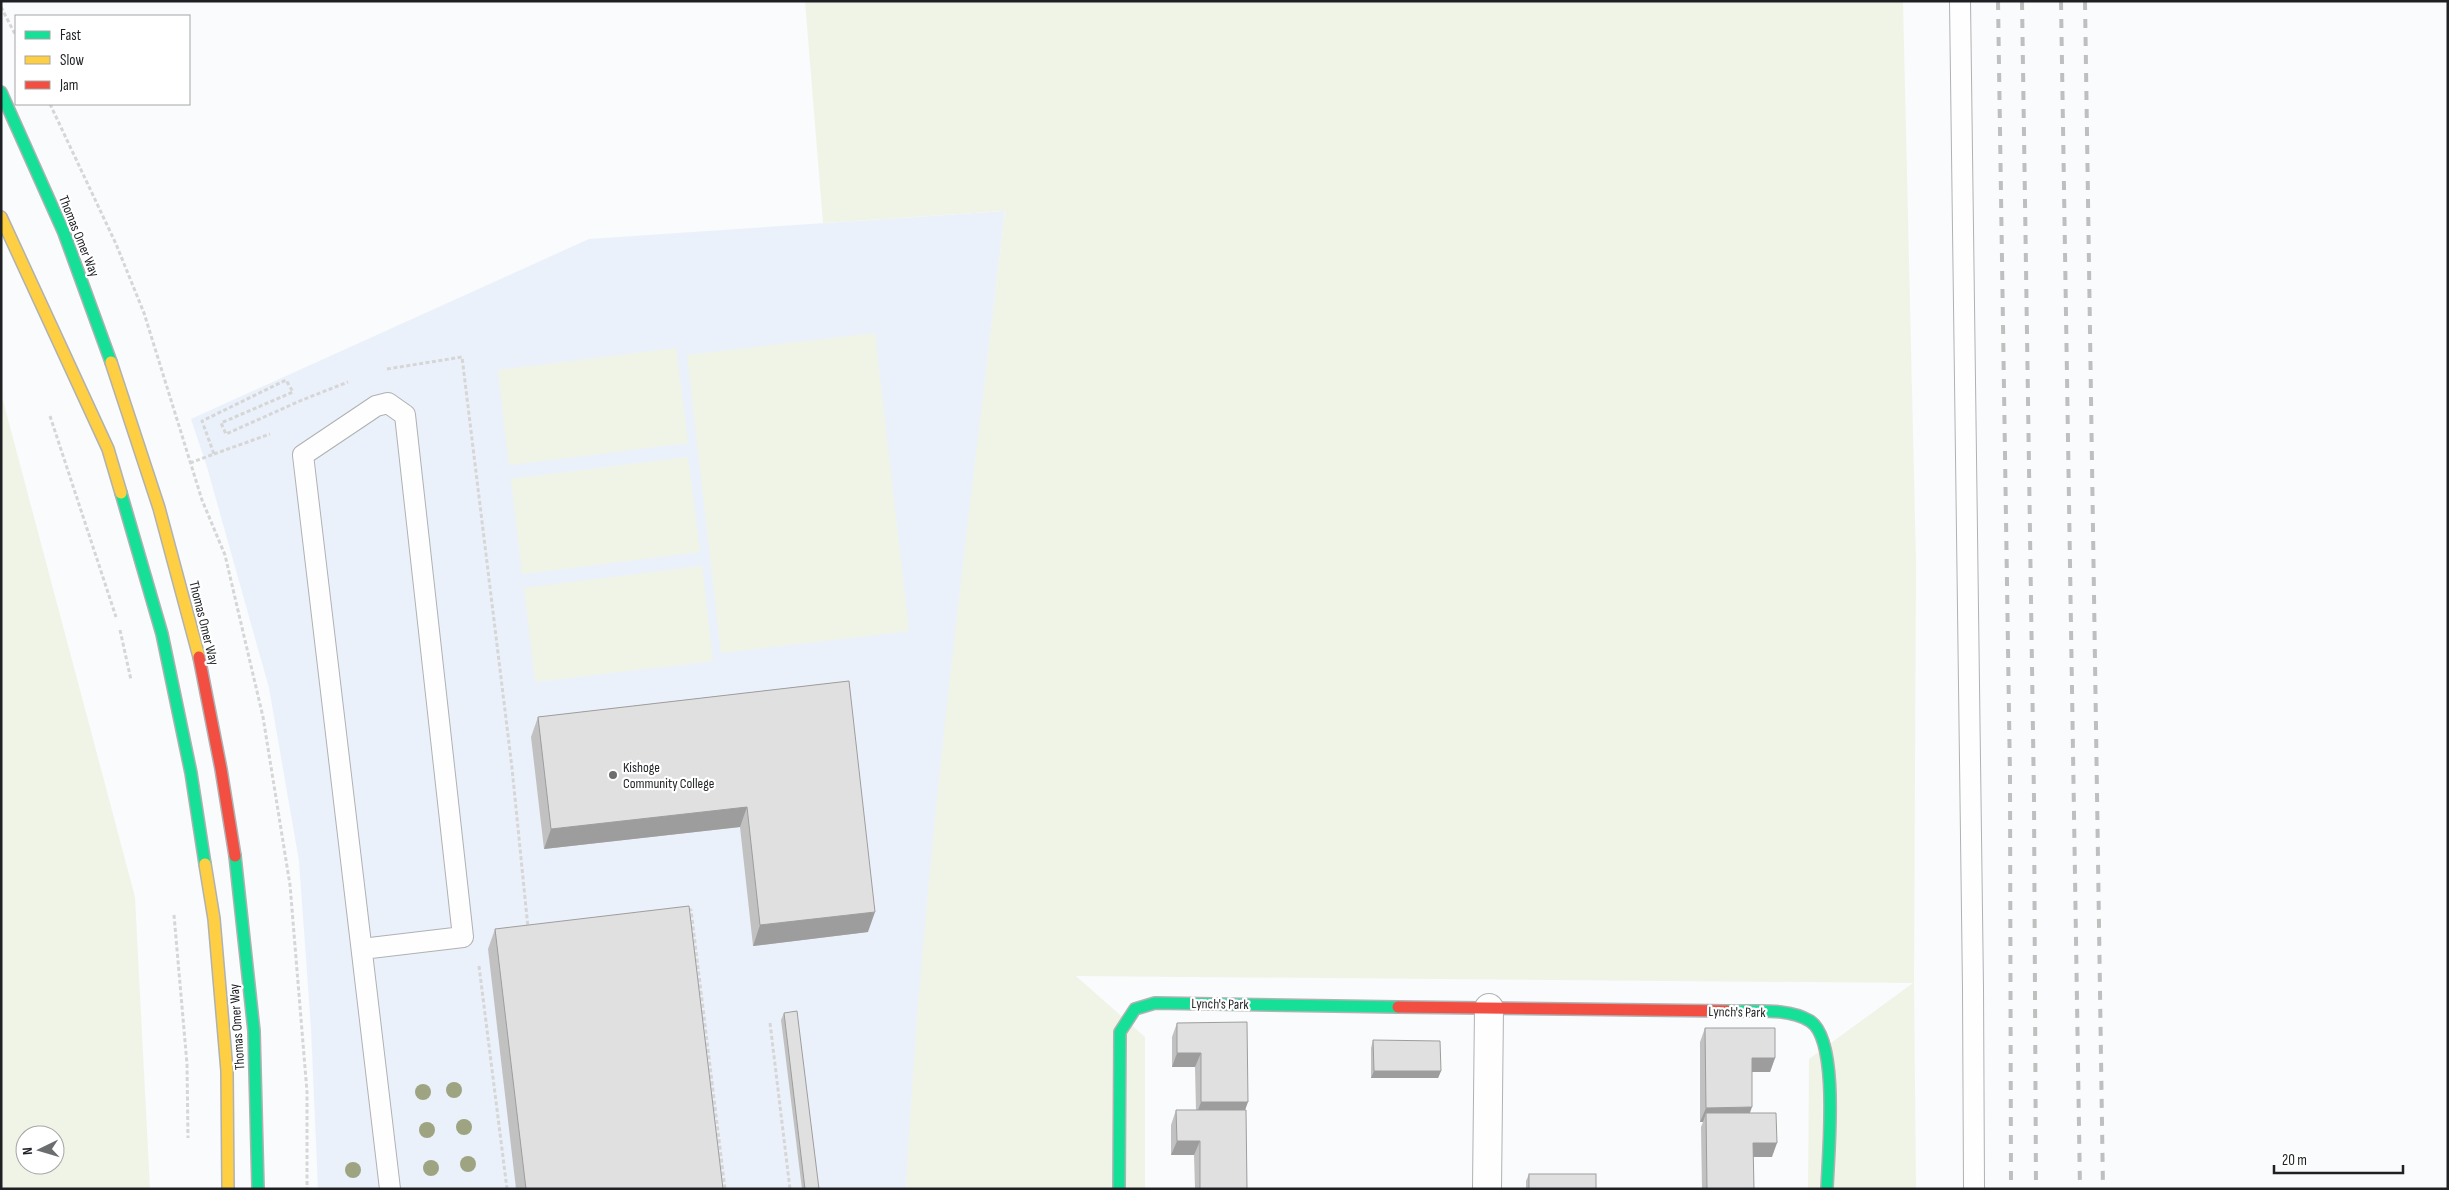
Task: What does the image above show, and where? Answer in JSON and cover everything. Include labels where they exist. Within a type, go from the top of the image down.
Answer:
[{"type":"street","name":"Thomas Omer Way","points":[[1,92],[78,271],[159,509],[191,626],[221,766],[243,915],[256,1069],[258,1189]]},
{"type":"street","name":"Thomas Omer Way","points":[[1,217],[108,449],[162,634],[191,773],[214,919],[227,1071],[228,1189]]},
{"type":"street","name":"Lynch's Park","points":[[1119,1189],[1120,1032],[1135,1009],[1155,1003],[1779,1012],[1803,1016],[1821,1033],[1828,1058],[1827,1189]]},
{"type":"street","points":[[1487,1189],[1489,1008]]},
{"type":"lane","points":[[1960,1],[1974,988],[1974,1189]]},
{"type":"lane","points":[[362,949],[463,937],[405,415],[388,403],[376,406],[303,455],[390,1189]]},
{"type":"path","points":[[1,7],[15,34]]},
{"type":"path","points":[[49,415],[119,626],[132,682]]},
{"type":"path","points":[[214,454],[270,434]]},
{"type":"path","points":[[682,911],[692,910],[725,1189]]},
{"type":"path","points":[[174,914],[187,1064],[188,1141]]},
{"type":"path","points":[[528,929],[538,928]]},
{"type":"path","points":[[479,964],[506,1189]]},
{"type":"path","points":[[770,1023],[790,1189]]},
{"type":"shaded area","points":[[805,1],[1903,1],[1916,563],[1914,983],[1916,1189],[1808,1189],[1809,1059],[1913,983],[1076,976],[1145,1037],[1145,1189],[906,1189],[923,944],[935,822],[961,577],[1005,211],[823,223]]},
{"type":"shaded area","name":"Kishoge Community College","points":[[1005,211],[955,641],[923,954],[906,1189],[318,1189],[311,1028],[299,861],[269,688],[207,467],[191,419],[589,239]]},
{"type":"shaded area","points":[[875,333],[909,631],[721,653],[687,355]]},
{"type":"shaded area","points":[[676,348],[688,443],[509,465],[498,370]]},
{"type":"shaded area","points":[[1,393],[135,897],[150,1189],[1,1189]]},
{"type":"shaded area","points":[[688,457],[700,552],[522,574],[511,479]]},
{"type":"shaded area","points":[[702,566],[713,661],[535,682],[524,588]]},
{"type":"building","points":[[849,681],[875,912],[760,925],[747,807],[551,829],[538,717]]},
{"type":"building","points":[[689,906],[723,1189],[526,1189],[495,929]]},
{"type":"building","points":[[797,1011],[819,1189],[805,1189],[784,1013]]},
{"type":"building","points":[[1247,1022],[1248,1102],[1201,1102],[1201,1053],[1177,1053],[1177,1023]]},
{"type":"building","points":[[1705,1028],[1775,1028],[1775,1058],[1752,1058],[1752,1107],[1706,1108]]},
{"type":"building","points":[[1373,1040],[1440,1041],[1441,1071],[1374,1071]]},
{"type":"building","points":[[1176,1110],[1246,1110],[1247,1189],[1200,1189],[1200,1141],[1177,1141]]},
{"type":"building","points":[[1706,1113],[1776,1113],[1777,1143],[1753,1143],[1754,1189],[1707,1189]]},
{"type":"building","points":[[1529,1174],[1596,1174],[1596,1189],[1529,1189]]},
{"type":"railway","points":[[1998,1],[2010,777],[2011,1189]]},
{"type":"railway","points":[[2022,1],[2034,799],[2036,1189]]},
{"type":"railway","points":[[2061,1],[2080,1189]]},
{"type":"railway","points":[[2085,1],[2103,1189]]},
{"type":"traffic: fast","points":[[1,92],[64,233],[111,362]]},
{"type":"traffic: fast","points":[[121,493],[162,634],[191,773],[205,864]]},
{"type":"traffic: fast","points":[[235,856],[254,1031],[258,1189]]},
{"type":"traffic: fast","points":[[1119,1189],[1120,1032],[1135,1009],[1155,1003],[1398,1007]]},
{"type":"traffic: fast","points":[[1727,1011],[1770,1011],[1791,1014],[1810,1021],[1819,1032],[1825,1050],[1829,1074],[1830,1126],[1827,1189]]},
{"type":"traffic: slow","points":[[1,217],[108,449],[121,493]]},
{"type":"traffic: slow","points":[[111,362],[159,508],[199,657]]},
{"type":"traffic: slow","points":[[205,864],[214,919],[227,1071],[228,1189]]},
{"type":"traffic: jam","points":[[199,657],[221,769],[235,856]]},
{"type":"traffic: jam","points":[[1398,1007],[1727,1011]]},
{"type":"place","name":"Kishoge Community College","points":[[613,775]]}]
